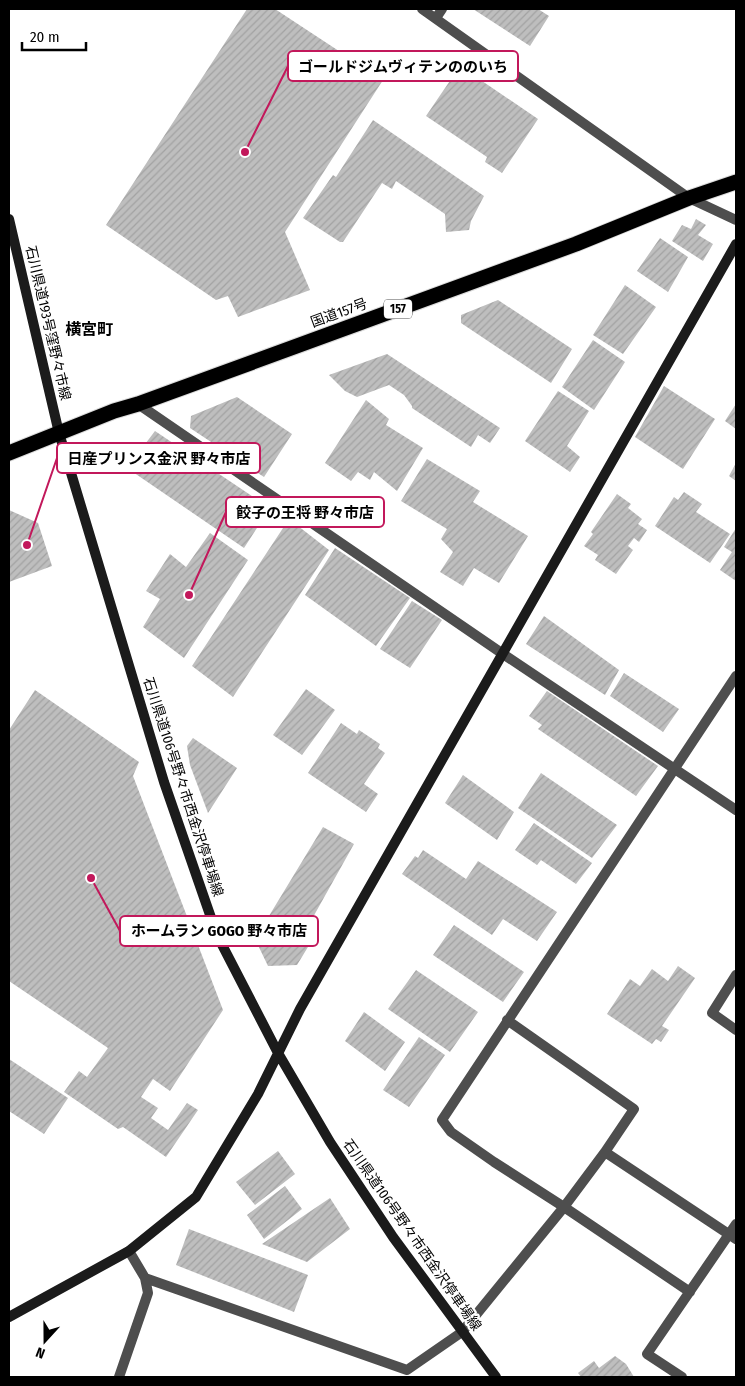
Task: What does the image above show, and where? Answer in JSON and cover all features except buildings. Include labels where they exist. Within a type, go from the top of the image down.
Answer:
[{"type":"highway","name":"国道157号","points":[[9,453],[114,411],[138,404],[576,244],[688,198],[736,182]]},
{"type":"street","points":[[422,9],[688,198],[736,220]]},
{"type":"street","points":[[436,18],[442,9]]},
{"type":"street","name":"石川県道193号窪野々市線","points":[[9,219],[59,433]]},
{"type":"street","points":[[9,1318],[129,1251],[196,1198],[258,1094],[300,1009],[736,244]]},
{"type":"street","points":[[138,404],[503,654],[736,810]]},
{"type":"street","name":"石川県道106号野々市西金沢停車場線","points":[[59,433],[164,782],[217,935],[278,1053],[330,1142],[393,1237],[496,1377]]},
{"type":"street","points":[[690,1292],[458,1137],[451,1132],[442,1120],[736,676]]},
{"type":"street","points":[[736,975],[712,1013],[736,1030]]},
{"type":"street","points":[[145,1278],[407,1370],[462,1332],[564,1207],[634,1109],[507,1020]]},
{"type":"street","points":[[605,1152],[733,1237]]},
{"type":"street","points":[[682,1377],[647,1354],[690,1292],[733,1237],[736,1224]]},
{"type":"street","points":[[119,1377],[148,1293],[145,1278],[129,1251]]},
{"type":"place","name":"ゴールドジムヴィテンののいち","points":[[245,152]]},
{"type":"place","name":"日産プリンス金沢 野々市店","points":[[27,545]]},
{"type":"place","name":"餃子の王将 野々市店","points":[[189,595]]},
{"type":"place","name":"ホームラン GOGO 野々市店","points":[[91,878]]},
{"type":"district","name":"横宮町","points":[[89,329]]}]
